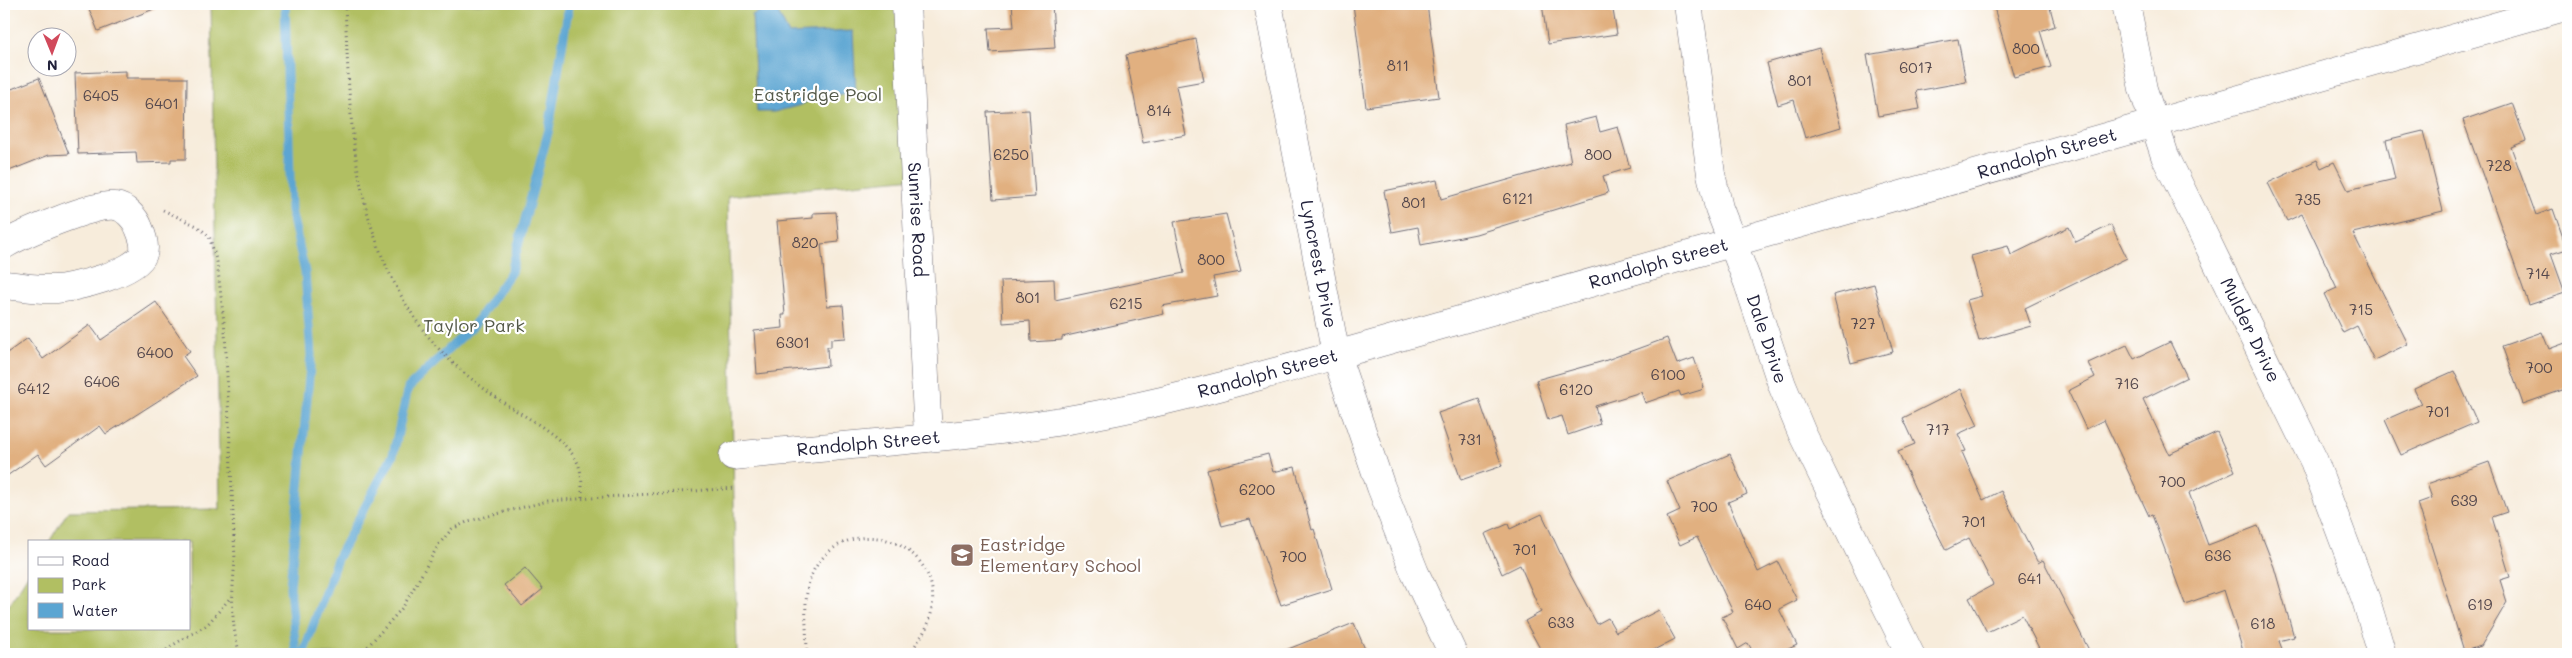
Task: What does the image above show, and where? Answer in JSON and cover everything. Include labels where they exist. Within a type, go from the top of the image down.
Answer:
[{"type":"street","name":"Sunrise Road","points":[[906,4],[928,436]]},
{"type":"street","name":"Lyncrest Drive","points":[[1268,4],[1336,355],[1388,504],[1415,573],[1453,654]]},
{"type":"street","name":"Dale Drive","points":[[1688,4],[1713,186],[1782,385],[1802,433],[1910,654]]},
{"type":"street","name":"Mulder Drive","points":[[2126,4],[2143,89],[2165,156],[2314,461],[2363,590],[2382,654]]},
{"type":"street","name":"Randolph Street","points":[[733,456],[1032,425],[1116,411],[1336,355],[1732,241],[2154,123],[2565,12]]},
{"type":"street","points":[[4,246],[92,208],[116,206],[129,213],[138,224],[144,248],[138,261],[128,268],[73,287],[52,290],[4,285]]},
{"type":"path","points":[[345,4],[351,132],[359,184],[369,222],[384,261],[418,324],[454,365],[476,384],[543,428],[574,455],[582,474],[582,499]]},
{"type":"path","points":[[161,208],[197,226],[209,236],[218,262],[225,331],[234,560],[231,597],[233,624],[240,654]]},
{"type":"path","points":[[361,654],[403,607],[439,544],[452,529],[484,516],[539,503],[736,488]]},
{"type":"path","points":[[807,654],[808,590],[814,568],[833,548],[842,543],[868,537],[887,540],[906,548],[919,558],[929,578],[933,599],[930,619],[926,629],[909,654]]},
{"type":"path","points":[[164,654],[168,648],[207,625],[231,597]]},
{"type":"green space","name":"Taylor Park","points":[[211,4],[906,4],[915,178],[728,196],[737,654],[4,654],[4,613],[28,575],[28,630],[190,630],[190,540],[50,540],[68,511],[220,509]]},
{"type":"water","points":[[774,5],[789,34],[853,31],[856,94],[819,95],[801,105],[774,112],[757,112],[752,15]]},
{"type":"building","points":[[87,4],[164,4],[164,5],[98,31]]},
{"type":"building","points":[[1012,4],[1052,4],[1055,48],[990,52],[988,28],[1014,27]]},
{"type":"building","points":[[1353,4],[1427,4],[1439,97],[1366,107]]},
{"type":"building","points":[[1542,4],[1612,4],[1617,34],[1548,44]]},
{"type":"building","points":[[1993,4],[2049,4],[2055,26],[2040,31],[2051,67],[2014,77]]},
{"type":"building","points":[[1196,39],[1204,81],[1176,86],[1186,135],[1143,143],[1126,55]]},
{"type":"building","points":[[1958,39],[1966,82],[1916,91],[1920,109],[1878,116],[1867,55]]},
{"type":"building","points":[[1819,48],[1841,127],[1805,138],[1794,100],[1778,105],[1767,63]]},
{"type":"building","points":[[126,71],[126,78],[187,78],[186,159],[171,159],[171,162],[137,163],[136,152],[78,154],[75,78],[78,78],[78,73]]},
{"type":"building","points":[[39,78],[69,154],[49,155],[4,173],[4,92]]},
{"type":"building","points":[[2512,103],[2526,141],[2511,147],[2536,215],[2553,209],[2567,249],[2551,254],[2565,293],[2529,305],[2463,120]]},
{"type":"building","points":[[1029,110],[1035,197],[993,200],[987,112]]},
{"type":"building","points":[[1596,117],[1600,132],[1618,127],[1630,168],[1603,176],[1608,193],[1476,234],[1421,245],[1418,227],[1392,232],[1384,191],[1437,180],[1441,199],[1571,162],[1564,125]]},
{"type":"building","points":[[2423,131],[2443,211],[2353,233],[2408,344],[2374,360],[2357,326],[2343,333],[2324,294],[2337,288],[2302,214],[2287,221],[2268,183],[2317,160],[2321,168],[2334,162],[2348,190],[2395,179],[2386,140]]},
{"type":"building","points":[[836,212],[839,242],[821,244],[827,306],[843,305],[846,338],[831,339],[831,347],[827,347],[828,366],[757,374],[754,331],[783,328],[782,315],[785,315],[777,221],[813,218],[813,213]]},
{"type":"building","points":[[1226,214],[1241,272],[1213,277],[1217,296],[1162,306],[1164,314],[1062,337],[1062,340],[1031,342],[1030,321],[1003,323],[1001,281],[1054,279],[1055,300],[1184,273],[1174,222]]},
{"type":"building","points":[[2111,225],[2127,258],[2025,308],[2031,326],[1979,341],[1967,300],[1982,296],[1971,256],[2008,246],[2011,255],[2069,227],[2076,242]]},
{"type":"building","points":[[1874,284],[1893,352],[1851,363],[1833,295]]},
{"type":"building","points":[[156,302],[190,351],[183,356],[197,376],[106,434],[100,426],[46,465],[38,454],[4,478],[4,355],[28,338],[43,359],[90,325],[101,340]]},
{"type":"building","points":[[2542,332],[2549,349],[2568,342],[2568,388],[2523,404],[2502,346]]},
{"type":"building","points":[[1667,338],[1677,364],[1694,358],[1704,387],[1701,390],[1681,396],[1679,391],[1645,403],[1641,392],[1595,406],[1600,424],[1568,435],[1562,416],[1548,420],[1536,380],[1604,361]]},
{"type":"building","points":[[2170,342],[2187,377],[2143,399],[2169,454],[2217,432],[2235,471],[2189,493],[2208,545],[2258,526],[2274,567],[2294,637],[2279,641],[2284,654],[2244,654],[2224,590],[2185,604],[2152,515],[2149,516],[2104,420],[2086,429],[2068,391],[2095,377],[2088,363],[2127,345],[2134,359]]},
{"type":"building","points":[[2454,371],[2477,422],[2401,455],[2385,420],[2421,404],[2414,389]]},
{"type":"building","points":[[1961,389],[1978,425],[1958,434],[1966,451],[1962,452],[1983,500],[2001,491],[2038,563],[2043,560],[2091,654],[2042,654],[2022,615],[1987,632],[1969,598],[1993,585],[1969,538],[1946,550],[1920,500],[1898,451],[1915,444],[1903,418]]},
{"type":"building","points":[[1479,399],[1502,466],[1461,480],[1438,413]]},
{"type":"building","points":[[1268,454],[1273,472],[1295,467],[1312,530],[1314,529],[1332,589],[1281,605],[1250,519],[1222,526],[1207,470]]},
{"type":"building","points":[[1730,454],[1747,494],[1728,502],[1758,572],[1778,562],[1797,600],[1779,609],[1797,645],[1777,654],[1754,654],[1748,643],[1738,649],[1722,617],[1733,612],[1697,537],[1680,545],[1667,517],[1680,511],[1667,481]]},
{"type":"building","points":[[2489,462],[2507,512],[2492,517],[2510,577],[2500,580],[2507,602],[2481,646],[2464,651],[2418,503],[2432,498],[2427,484]]},
{"type":"building","points":[[1542,514],[1571,576],[1597,624],[1608,618],[1616,632],[1659,610],[1675,639],[1646,654],[1543,654],[1525,621],[1541,612],[1520,565],[1502,574],[1485,534],[1508,524],[1510,529]]},
{"type":"building","points":[[525,568],[543,589],[522,606],[504,585]]},
{"type":"building","points":[[1354,623],[1367,654],[1278,654],[1278,653]]},
{"type":"waterway","points":[[285,4],[291,210],[305,272],[311,355],[290,587],[296,654]]},
{"type":"waterway","points":[[303,654],[337,559],[393,455],[408,388],[474,325],[511,272],[549,129],[569,4]]},
{"type":"place","name":"Eastridge Elementary School","points":[[962,555]]},
{"type":"park label","name":"Eastridge Pool","points":[[818,95]]}]
